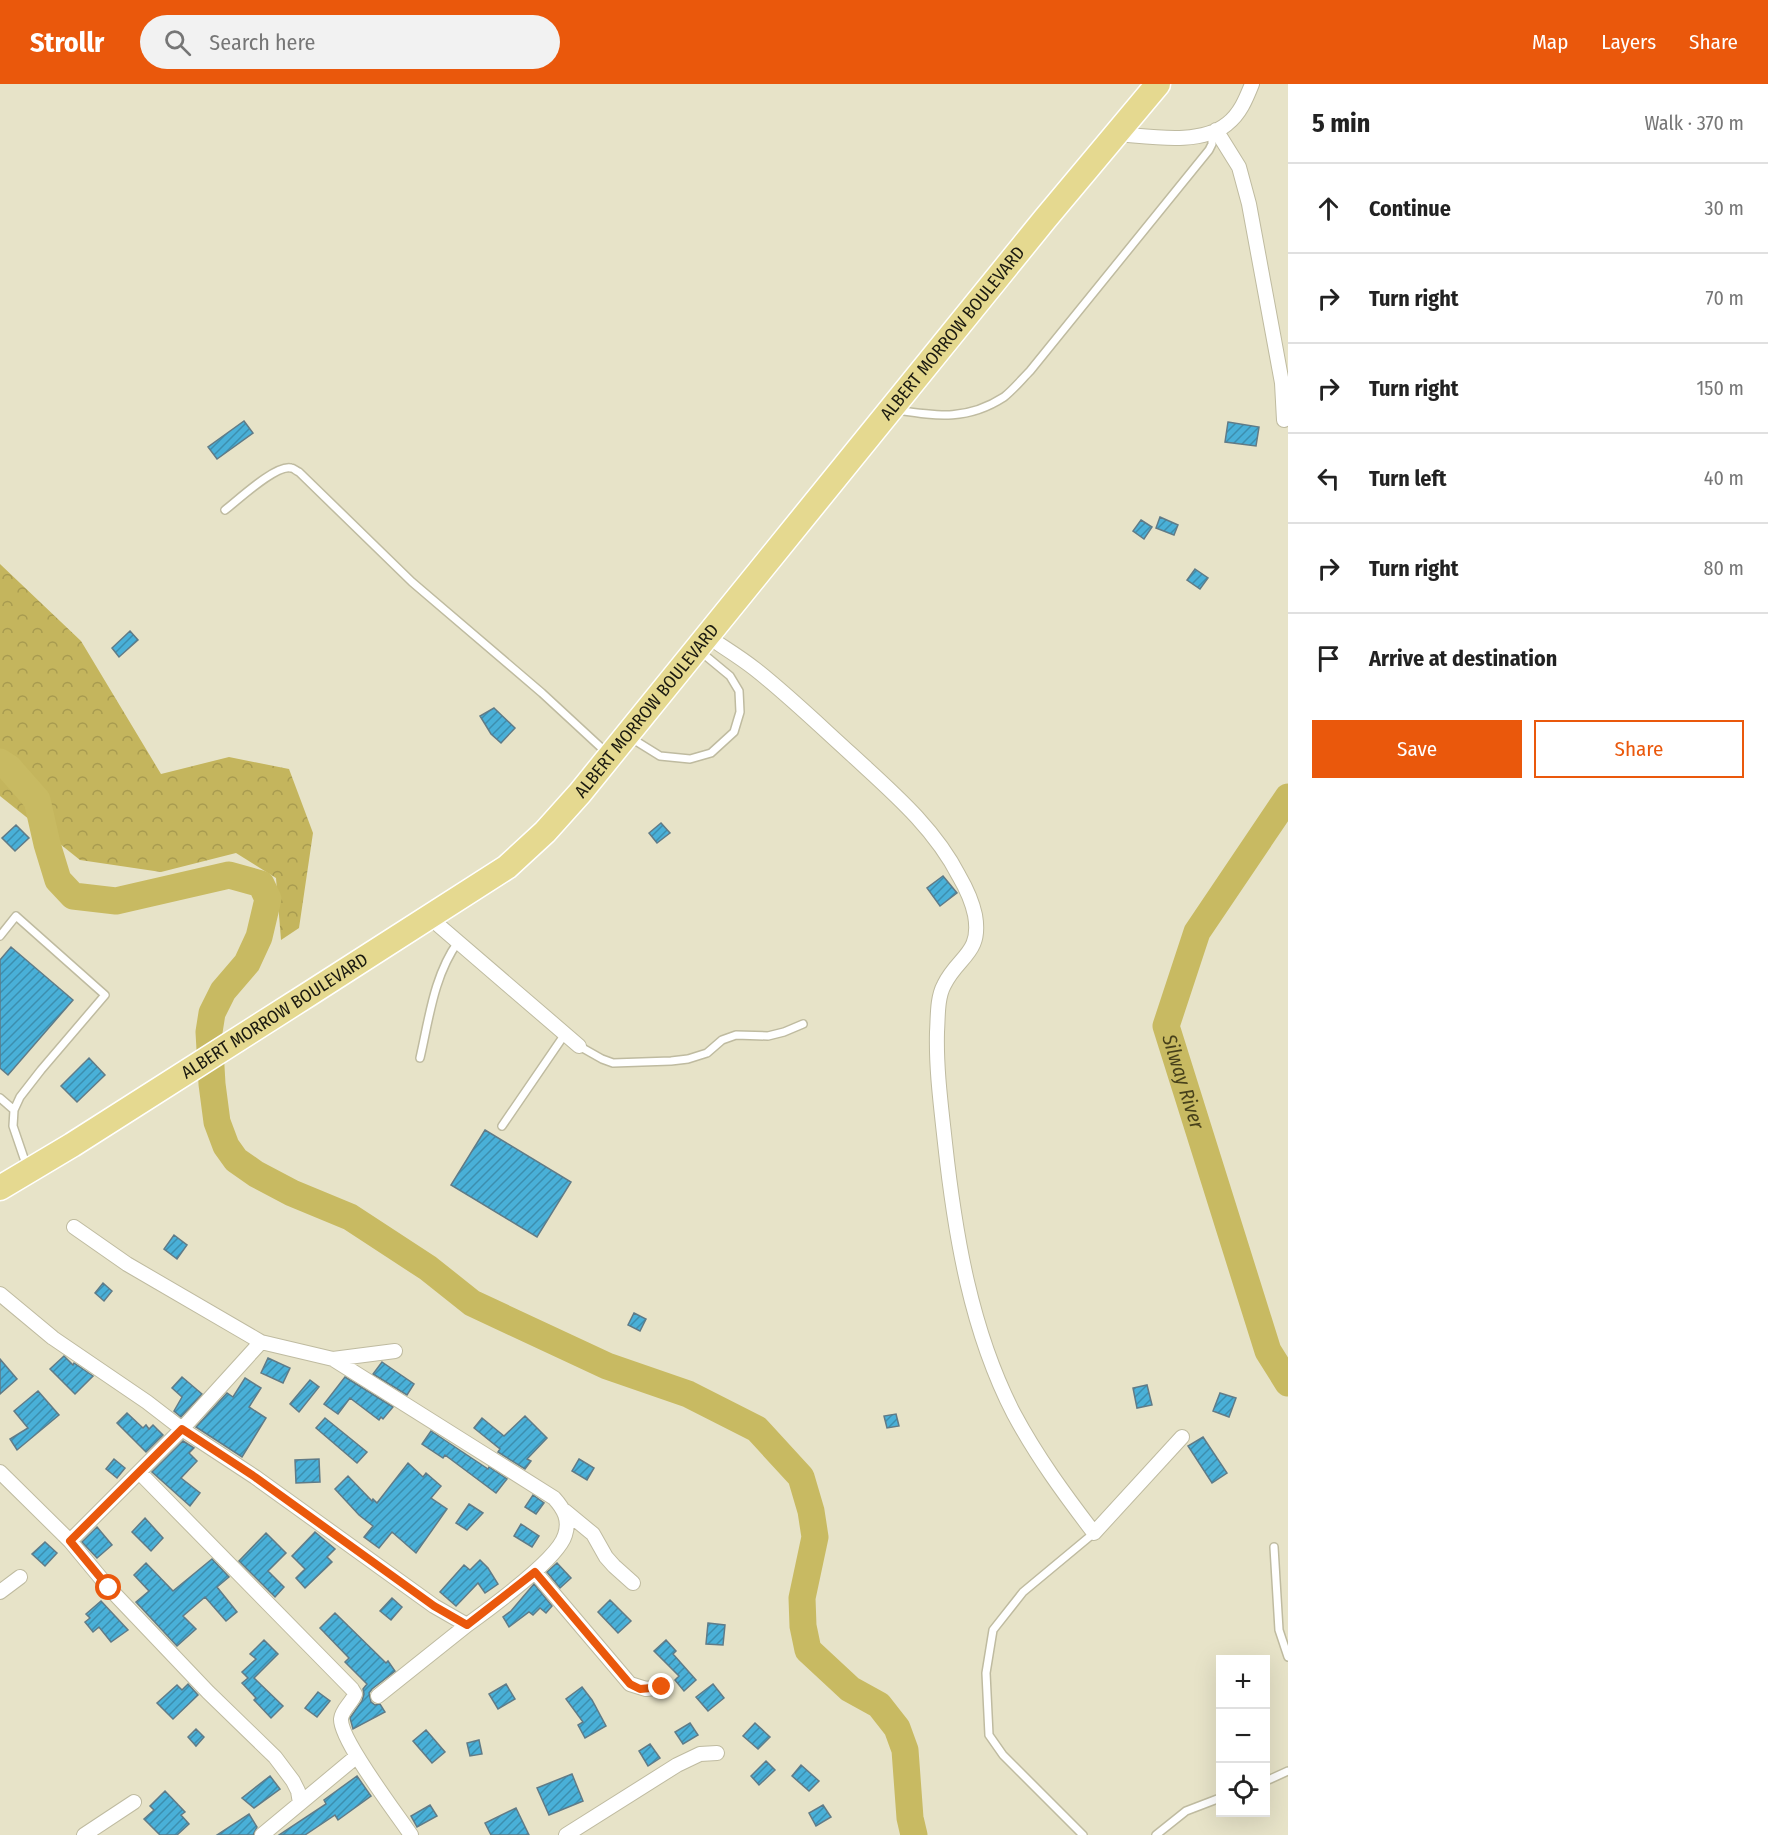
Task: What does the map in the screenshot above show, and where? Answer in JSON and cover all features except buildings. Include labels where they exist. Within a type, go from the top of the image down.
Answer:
[{"type":"highway","name":"ALBERT MORROW BOULEVARD","points":[[0,1188],[507,867],[545,832],[610,756],[1158,84]]},
{"type":"street","points":[[1116,134],[1184,138],[1214,131],[1227,124],[1236,114],[1244,103],[1252,84]]},
{"type":"street","points":[[1214,131],[1239,167],[1249,204],[1282,383],[1284,420]]},
{"type":"street","points":[[702,642],[754,668],[898,797],[932,833],[954,865],[969,894],[975,916],[976,937],[971,951],[944,984],[939,1000],[938,1079],[946,1150],[961,1250],[979,1326],[993,1366],[1014,1413],[1036,1453],[1094,1533],[1182,1437]]},
{"type":"street","points":[[429,917],[579,1046]]},
{"type":"street","points":[[74,1227],[127,1264],[261,1342],[333,1359],[554,1498],[565,1511],[593,1534],[606,1557],[633,1583]]},
{"type":"street","points":[[0,1294],[53,1338],[147,1402],[182,1429],[255,1477],[434,1606],[467,1625]]},
{"type":"street","points":[[70,1541],[182,1429],[261,1342]]},
{"type":"street","points":[[333,1359],[395,1352]]},
{"type":"street","points":[[0,1472],[70,1541],[109,1588],[208,1692],[275,1757],[293,1781],[300,1803]]},
{"type":"street","points":[[139,1472],[352,1689],[355,1694],[354,1699],[342,1714],[341,1722],[344,1731],[357,1756],[411,1835]]},
{"type":"street","points":[[378,1696],[535,1572],[565,1537],[565,1511]]},
{"type":"street","points":[[535,1572],[630,1684],[640,1689],[662,1687]]},
{"type":"street","points":[[0,1592],[20,1576]]},
{"type":"street","points":[[566,1835],[677,1765],[700,1754],[717,1753]]},
{"type":"street","points":[[262,1835],[357,1756]]},
{"type":"street","points":[[84,1835],[134,1802]]},
{"type":"lane","points":[[890,410],[940,417],[985,407],[1005,396],[1030,371],[1209,150],[1214,131]]},
{"type":"lane","points":[[225,510],[271,474],[283,468],[291,468],[299,472],[412,582],[542,693],[610,756]]},
{"type":"lane","points":[[626,735],[660,756],[690,759],[711,753],[734,732],[740,712],[739,691],[730,676],[702,642]]},
{"type":"lane","points":[[0,936],[16,916],[105,995],[20,1096],[14,1110],[12,1126],[28,1171]]},
{"type":"lane","points":[[420,1058],[441,972],[458,942]]},
{"type":"lane","points":[[579,1046],[613,1063],[671,1061],[688,1059],[706,1053],[722,1040],[736,1035],[768,1036],[803,1024]]},
{"type":"lane","points":[[502,1126],[566,1034]]},
{"type":"lane","points":[[0,1098],[14,1110]]},
{"type":"lane","points":[[1083,1835],[1003,1755],[989,1735],[986,1672],[993,1630],[1023,1592],[1094,1533]]},
{"type":"lane","points":[[1274,1547],[1280,1630],[1288,1657]]},
{"type":"lane","points":[[1270,1778],[1288,1771]]},
{"type":"lane","points":[[1156,1835],[1186,1811],[1216,1800]]},
{"type":"green space","points":[[0,564],[81,641],[161,774],[229,757],[289,769],[313,833],[299,928],[281,940],[276,878],[236,853],[161,872],[80,860],[0,796]]},
{"type":"waterway","points":[[0,762],[9,768],[37,800],[58,880],[73,896],[116,901],[229,875],[261,884],[268,899],[259,937],[247,963],[223,991],[212,1013],[209,1032],[217,1122],[226,1146],[236,1160],[256,1174],[292,1193],[350,1217],[428,1268],[472,1303],[607,1366],[688,1394],[757,1429],[801,1477],[811,1511],[815,1537],[802,1598],[803,1626],[808,1650],[850,1689],[879,1705],[897,1728],[905,1750],[910,1818],[914,1835]]},
{"type":"waterway","name":"Silway River","points":[[1288,797],[1197,932],[1166,1026],[1268,1351],[1288,1383]]},
{"type":"route","points":[[109,1588],[70,1541],[182,1429],[255,1477],[434,1606],[467,1625],[535,1572],[630,1684],[640,1689],[662,1687]]}]
